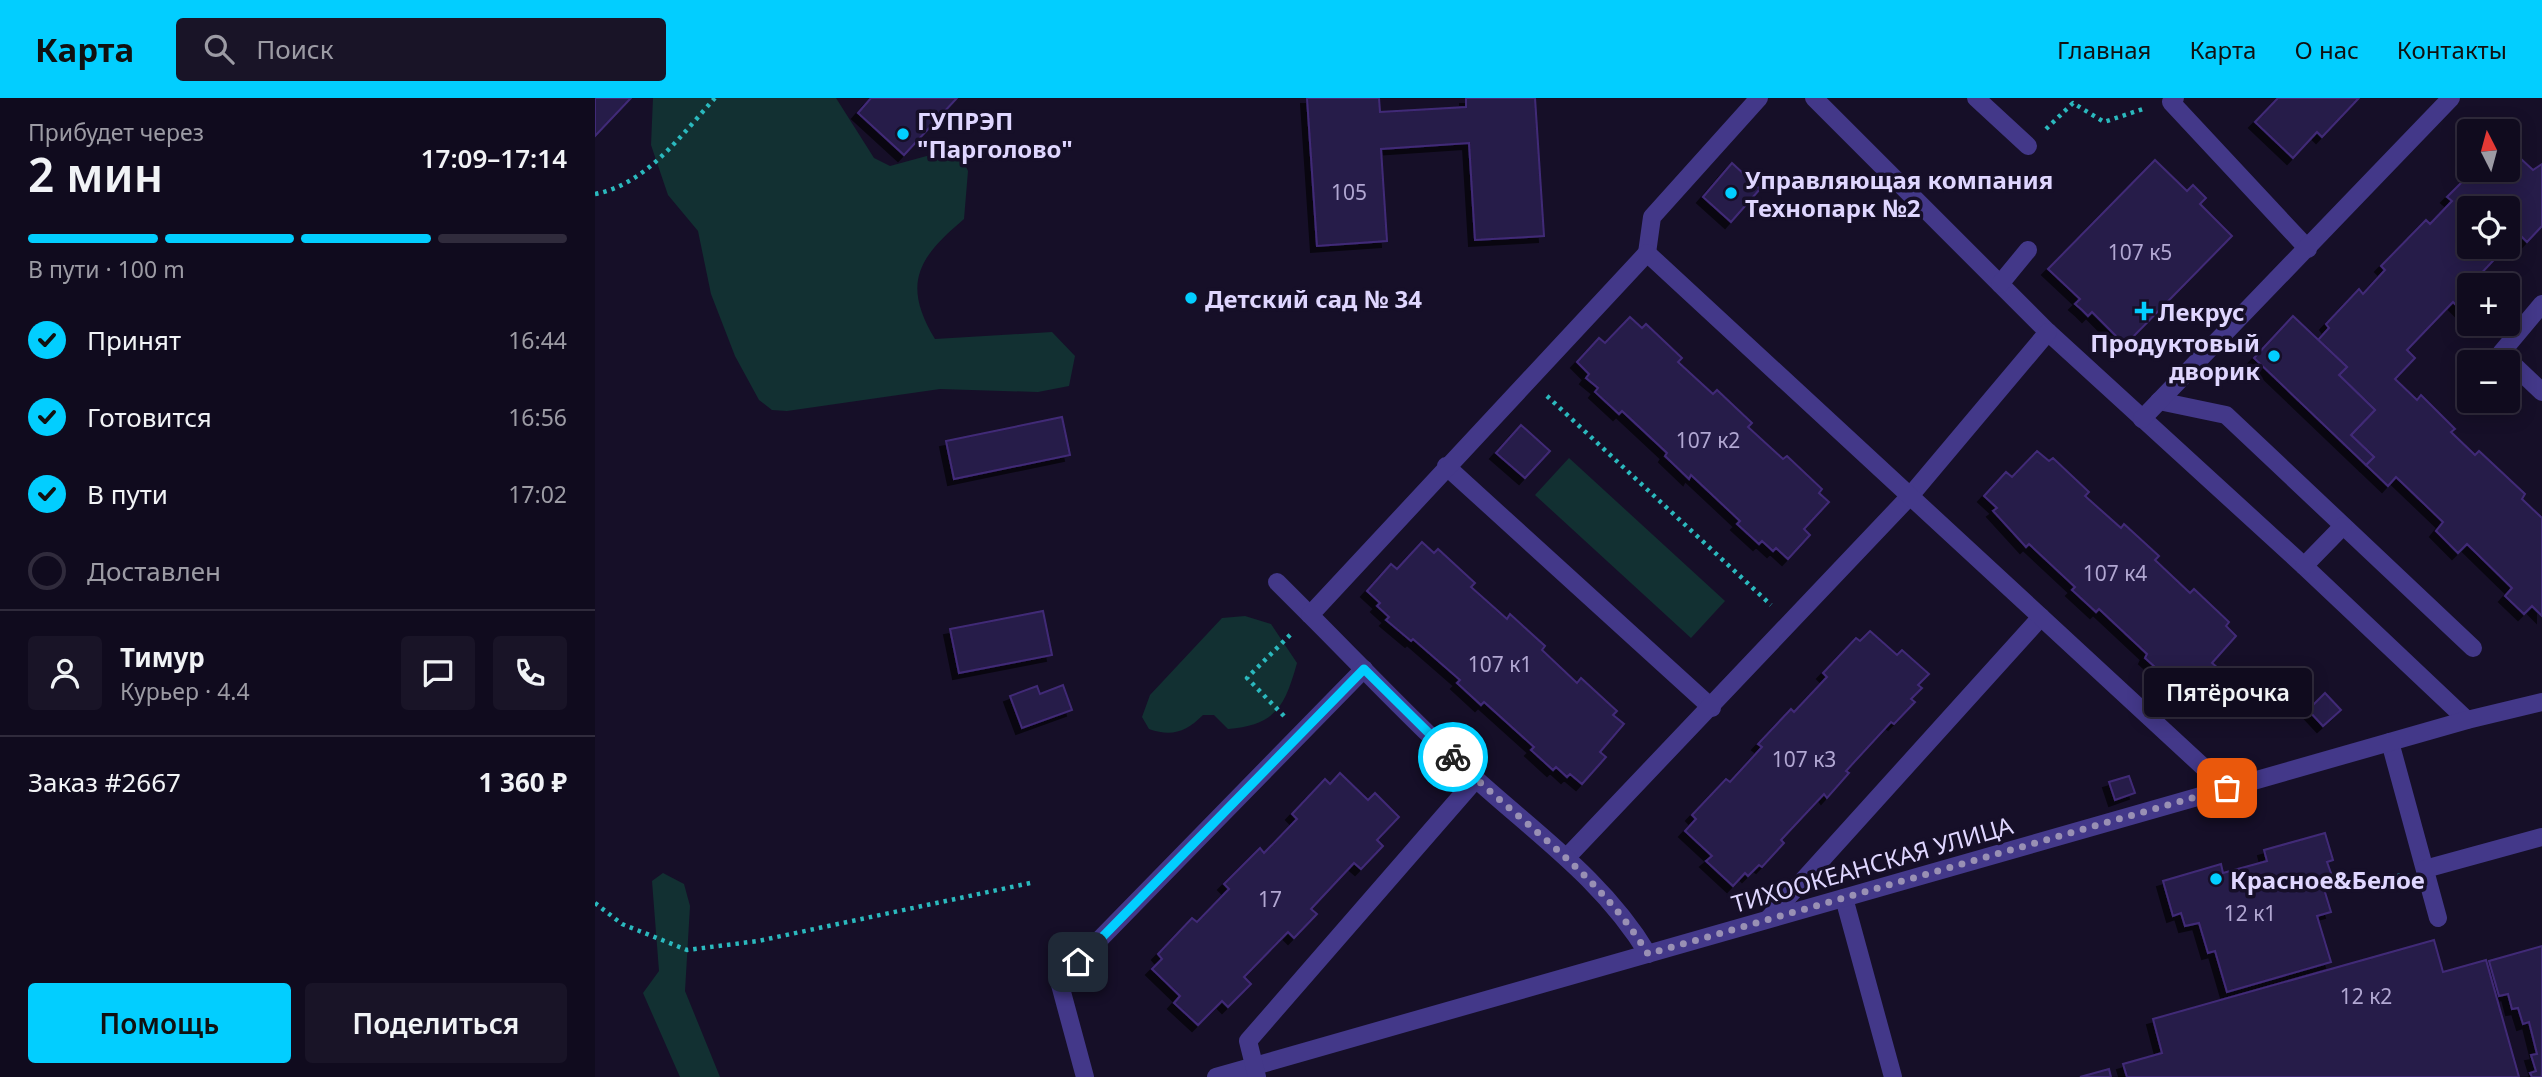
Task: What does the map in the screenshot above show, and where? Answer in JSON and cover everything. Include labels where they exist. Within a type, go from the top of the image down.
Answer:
[{"type":"street","points":[[1310,615],[1647,253],[1651,218],[1759,98]]},
{"type":"street","points":[[1814,98],[2048,332],[2304,566],[2467,720]]},
{"type":"street","points":[[1976,98],[2028,146]]},
{"type":"street","points":[[2142,419],[2451,98]]},
{"type":"street","points":[[2173,100],[2308,249]]},
{"type":"street","points":[[2000,284],[2028,250]]},
{"type":"street","points":[[1647,253],[2227,788]]},
{"type":"street","points":[[2542,303],[2501,354],[2542,392]]},
{"type":"street","points":[[1568,856],[1712,708],[1910,496],[2048,332]]},
{"type":"street","points":[[2159,401],[2225,415],[2473,648]]},
{"type":"street","points":[[1446,466],[1712,708]]},
{"type":"street","points":[[2304,566],[2343,526]]},
{"type":"street","points":[[1277,582],[1476,779],[1568,856],[1624,919],[1648,954]]},
{"type":"street","points":[[1769,919],[2041,617]]},
{"type":"street","points":[[1085,1077],[1059,981],[1364,669]]},
{"type":"street","name":"ТИХООКЕАНСКАЯ УЛИЦА","points":[[1216,1077],[1256,1072],[1769,919],[2467,720],[2542,702]]},
{"type":"street","points":[[2390,742],[2438,918]]},
{"type":"street","points":[[1256,1072],[1248,1041],[1476,779]]},
{"type":"street","points":[[2425,869],[2542,837]]},
{"type":"street","points":[[1844,898],[1893,1077]]},
{"type":"path","points":[[595,194],[608,192],[652,166],[715,98]]},
{"type":"path","points":[[2028,146],[2073,103],[2104,122],[2173,100]]},
{"type":"path","points":[[1529,378],[1790,623]]},
{"type":"path","points":[[1301,734],[1247,678],[1310,615]]},
{"type":"path","points":[[595,903],[622,924],[687,950],[758,941],[1035,883]]},
{"type":"green space","points":[[653,98],[836,98],[874,158],[890,166],[945,151],[961,156],[968,171],[964,219],[936,246],[920,272],[917,286],[925,319],[935,339],[1052,332],[1075,356],[1069,386],[1038,392],[940,389],[787,411],[772,410],[759,400],[735,356],[711,294],[698,231],[668,195],[651,145]]},
{"type":"green space","points":[[1569,458],[1725,601],[1691,638],[1535,495]]},
{"type":"green space","points":[[1245,616],[1271,624],[1297,663],[1288,691],[1276,711],[1268,718],[1244,727],[1228,729],[1214,715],[1203,715],[1185,729],[1172,733],[1149,729],[1142,717],[1150,695],[1222,618]]},
{"type":"green space","points":[[663,873],[684,884],[690,906],[685,991],[720,1077],[680,1077],[643,993],[659,971],[652,881]]},
{"type":"building","points":[[595,98],[631,98],[595,136]]},
{"type":"building","name":"ГУПРЭП \"Парголово\"","points":[[871,98],[957,98],[904,155],[858,113]]},
{"type":"building","points":[[1307,98],[1379,98],[1380,112],[1466,107],[1466,98],[1535,98],[1544,236],[1475,240],[1469,143],[1381,149],[1387,241],[1317,246]]},
{"type":"building","points":[[2278,98],[2359,98],[2322,137],[2317,132],[2293,158],[2255,122]]},
{"type":"building","points":[[2520,158],[2533,170],[2542,164],[2542,226],[2527,242],[2520,235],[2520,196],[2457,196],[2457,259],[2495,259],[2482,273],[2457,273],[2457,306],[2453,302],[2407,350],[2415,358],[2395,379],[2417,400],[2421,395],[2455,429],[2451,432],[2475,455],[2479,451],[2525,494],[2522,499],[2542,518],[2542,616],[2532,606],[2524,614],[2505,596],[2512,588],[2467,544],[2458,553],[2436,531],[2443,522],[2396,477],[2388,486],[2366,465],[2374,457],[2351,435],[2375,410],[2339,375],[2347,367],[2318,340],[2329,328],[2326,324],[2359,289],[2363,294],[2385,270],[2381,266],[2426,220],[2430,224],[2452,201],[2447,197],[2462,182],[2520,182]]},
{"type":"building","points":[[2155,160],[2187,191],[2193,185],[2206,198],[2200,204],[2232,236],[2125,345],[2092,312],[2088,316],[2075,304],[2080,299],[2048,269]]},
{"type":"building","name":"Управляющая компания Технопарк №2","points":[[1732,163],[1760,189],[1731,222],[1703,197]]},
{"type":"building","points":[[2293,316],[2347,367],[2339,375],[2375,410],[2351,435],[2374,457],[2366,465],[2254,358]]},
{"type":"building","points":[[1630,317],[1642,328],[1646,324],[1682,358],[1678,362],[1713,394],[1717,390],[1752,423],[1748,427],[1783,459],[1787,456],[1822,489],[1819,493],[1829,502],[1804,529],[1810,535],[1788,559],[1776,548],[1773,551],[1762,541],[1759,544],[1737,524],[1740,521],[1691,475],[1689,479],[1665,456],[1667,453],[1622,411],[1619,414],[1595,392],[1598,388],[1586,378],[1589,374],[1577,362],[1599,338],[1605,343]]},
{"type":"building","points":[[1062,417],[1070,455],[954,479],[946,441]]},
{"type":"building","points":[[1521,425],[1550,451],[1525,478],[1496,453]]},
{"type":"building","points":[[2037,451],[2049,461],[2053,458],[2089,492],[2085,496],[2121,528],[2124,524],[2159,556],[2155,560],[2190,593],[2194,589],[2229,622],[2226,626],[2236,636],[2212,663],[2218,668],[2195,693],[2183,682],[2180,685],[2169,675],[2167,678],[2145,658],[2147,654],[2099,609],[2096,612],[2072,590],[2075,587],[2029,544],[2026,547],[1993,511],[1997,508],[1984,496],[2006,472],[2012,477]]},
{"type":"building","points":[[1422,542],[1434,553],[1438,549],[1475,583],[1471,587],[1507,619],[1510,614],[1545,646],[1542,650],[1577,683],[1581,678],[1617,711],[1613,715],[1624,724],[1600,752],[1606,757],[1582,784],[1570,774],[1567,777],[1556,767],[1553,770],[1531,750],[1534,747],[1484,702],[1481,705],[1457,683],[1460,680],[1413,639],[1411,641],[1386,620],[1389,617],[1377,606],[1380,603],[1367,591],[1391,564],[1397,569]]},
{"type":"building","points":[[1043,611],[1052,655],[959,673],[950,629]]},
{"type":"building","points":[[1870,631],[1897,655],[1902,650],[1929,674],[1918,685],[1922,688],[1911,699],[1915,702],[1894,724],[1891,722],[1846,771],[1849,773],[1827,798],[1824,794],[1781,840],[1784,843],[1762,867],[1759,865],[1748,876],[1745,873],[1733,886],[1706,861],[1712,856],[1685,831],[1696,819],[1692,815],[1726,779],[1730,782],[1762,747],[1758,744],[1791,709],[1794,712],[1827,677],[1823,673],[1856,638],[1860,641]]},
{"type":"building","points":[[1063,685],[1072,710],[1022,728],[1010,696],[1037,686],[1040,694]]},
{"type":"building","points":[[2325,693],[2341,710],[2323,726],[2308,710]]},
{"type":"building","points":[[1340,773],[1368,800],[1375,793],[1399,817],[1377,840],[1383,846],[1361,869],[1354,863],[1311,909],[1317,914],[1294,938],[1288,932],[1244,977],[1251,984],[1228,1007],[1222,1001],[1198,1025],[1174,1003],[1180,996],[1152,969],[1162,959],[1158,954],[1192,918],[1197,922],[1229,889],[1224,884],[1260,848],[1264,853],[1297,819],[1292,814],[1325,779],[1330,784]]},
{"type":"building","points":[[2129,776],[2135,793],[2115,800],[2109,782]]},
{"type":"building","points":[[2325,833],[2333,860],[2327,862],[2332,876],[2321,879],[2331,912],[2317,916],[2331,962],[2227,992],[2215,951],[2208,953],[2199,923],[2185,926],[2181,913],[2173,916],[2163,881],[2221,864],[2223,873],[2267,861],[2264,850]]},
{"type":"building","points":[[2434,940],[2443,972],[2486,960],[2519,1077],[2127,1077],[2123,1064],[2162,1053],[2153,1019]]},
{"type":"building","points":[[2542,946],[2542,1077],[2532,1077],[2530,1073],[2536,1071],[2531,1055],[2537,1054],[2529,1022],[2523,1024],[2518,1008],[2512,1009],[2508,994],[2499,996],[2489,961]]},
{"type":"building","points":[[2109,1069],[2111,1077],[2080,1077]]},
{"type":"way so far","points":[[1453,757],[1568,856],[1635,932],[1648,954],[2227,788]]},
{"type":"place","name":"ГУПРЭП \"Парголово\"","points":[[903,134]]},
{"type":"place","name":"Управляющая компания Технопарк №2","points":[[1731,193]]},
{"type":"place","name":"Детский сад № 34","points":[[1191,298]]},
{"type":"place","name":"Лекрус","points":[[2144,311]]},
{"type":"place","name":"Продуктовый дворик","points":[[2274,356]]},
{"type":"place","name":"Пятёрочка","points":[[2227,788]]},
{"type":"place","name":"Красное&Белое","points":[[2216,879]]},
{"type":"route","points":[[1078,962],[1364,669],[1453,757]]}]
